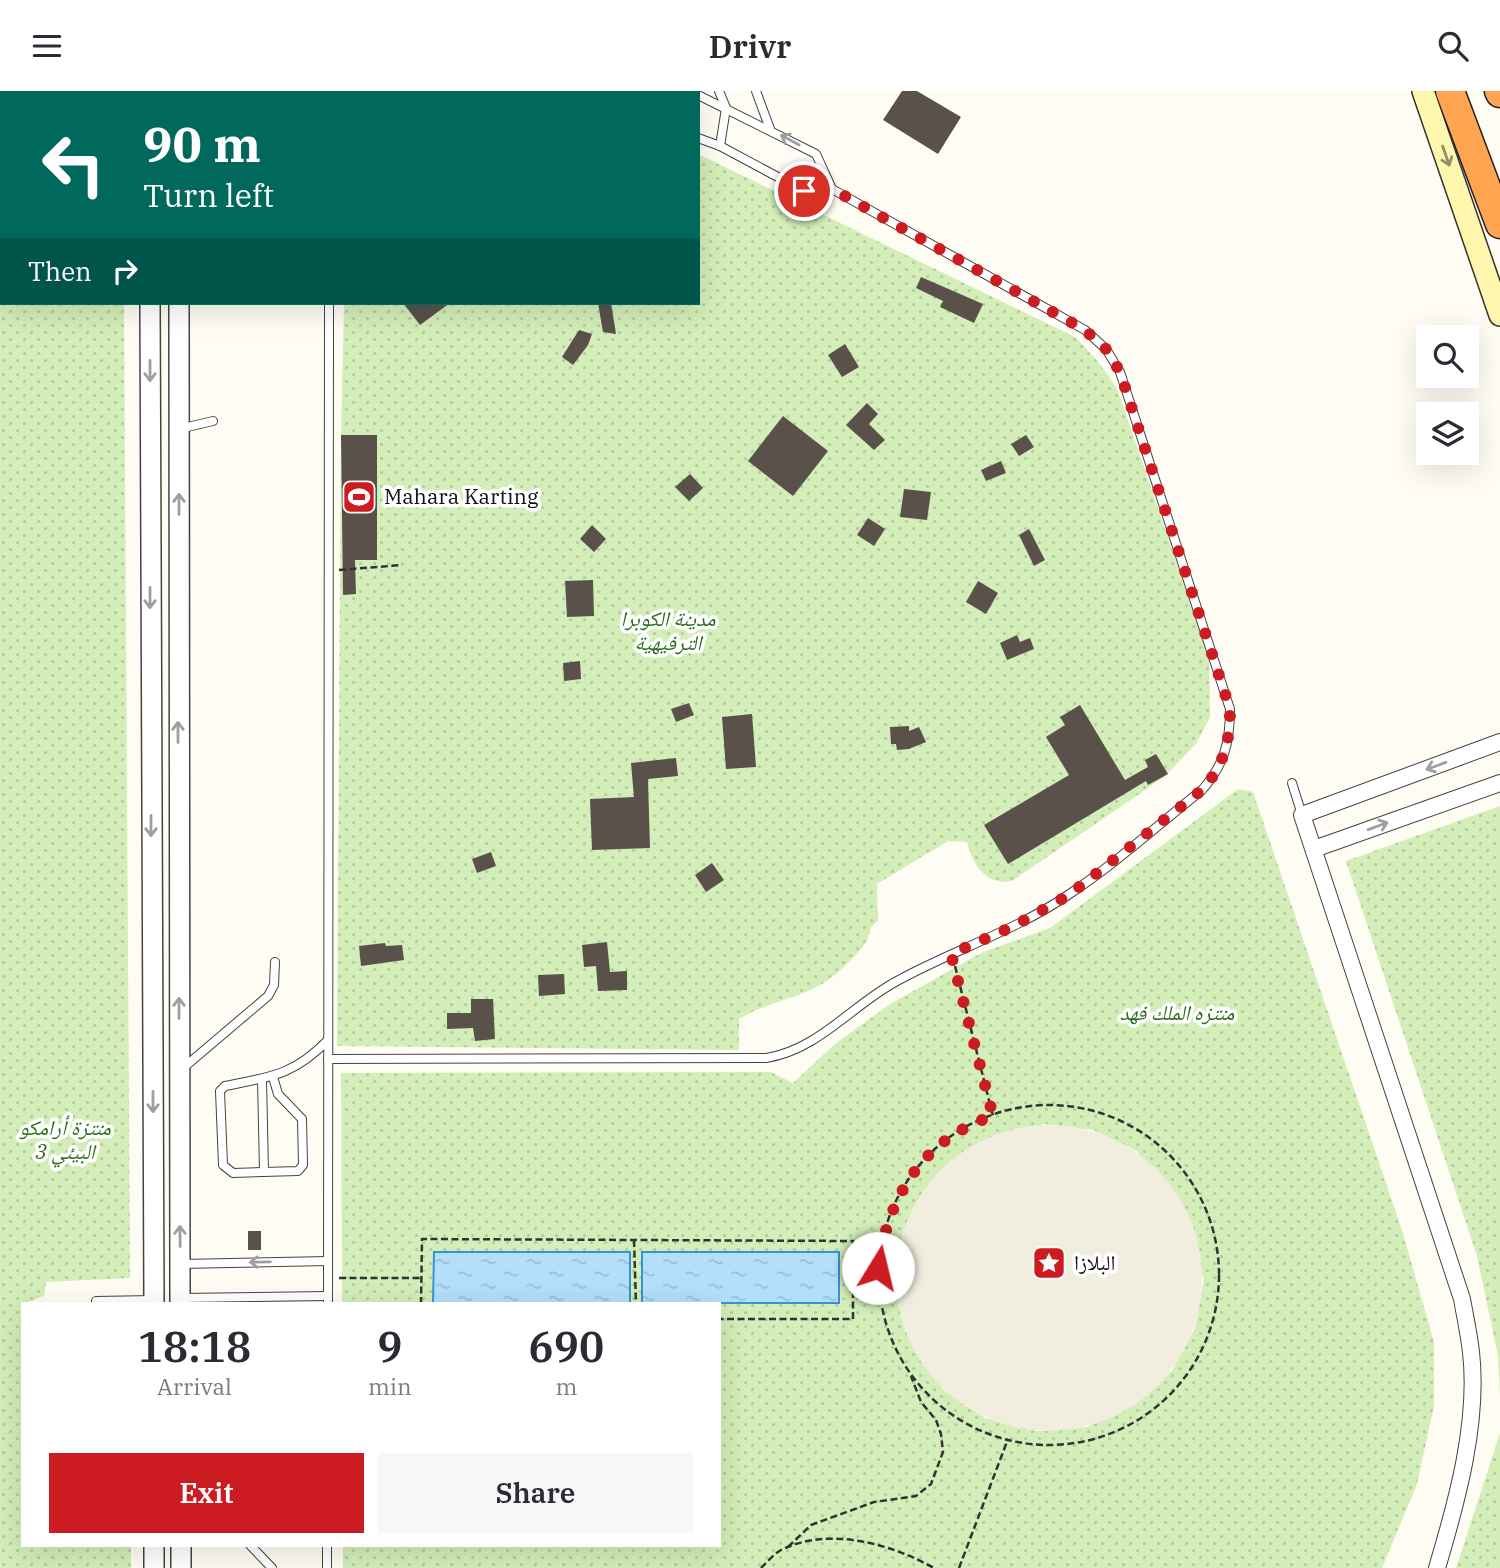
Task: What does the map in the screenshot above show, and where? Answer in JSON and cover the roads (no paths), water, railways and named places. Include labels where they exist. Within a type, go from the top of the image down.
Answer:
[{"type":"highway","points":[[1450,91],[1500,222]]},
{"type":"highway","points":[[1457,91],[1500,222]]},
{"type":"main road","points":[[1423,91],[1500,315]]},
{"type":"street","points":[[150,305],[154,1302]]},
{"type":"street","points":[[178,305],[180,1301]]},
{"type":"street","points":[[150,429],[179,429]]},
{"type":"street","points":[[1437,1568],[1463,1462],[1471,1408],[1472,1354],[1462,1299],[1302,815],[1500,743]]},
{"type":"street","points":[[150,774],[178,774]]},
{"type":"street","points":[[1314,849],[1500,783]]},
{"type":"street","points":[[153,1070],[180,1070]]},
{"type":"street","points":[[153,1204],[179,1203]]},
{"type":"street","points":[[154,1547],[154,1568]]},
{"type":"street","points":[[181,1547],[181,1568]]},
{"type":"lane","points":[[719,91],[726,108],[720,146]]},
{"type":"lane","points":[[756,91],[770,129]]},
{"type":"lane","points":[[700,95],[816,154],[832,189]]},
{"type":"lane","points":[[328,1059],[774,1056],[810,1043],[863,1001],[951,954],[1016,925],[1069,895],[1202,790],[1217,773],[1226,753],[1230,709],[1120,372],[1106,349],[1085,330],[832,189],[804,191],[720,146],[700,139]]},
{"type":"lane","points":[[180,1301],[328,1300],[329,305]]},
{"type":"lane","points":[[179,429],[213,421]]},
{"type":"lane","points":[[1292,783],[1302,815]]},
{"type":"lane","points":[[180,1070],[268,996],[274,985],[275,962]]},
{"type":"lane","points":[[273,1077],[278,1094],[302,1119],[303,1165],[298,1171],[233,1173],[223,1165],[220,1091],[225,1086],[273,1077],[296,1068],[328,1040]]},
{"type":"lane","points":[[262,1079],[264,1172]]},
{"type":"lane","points":[[180,1264],[328,1261]]},
{"type":"lane","points":[[96,1301],[154,1302]]},
{"type":"lane","points":[[252,1547],[272,1568]]},
{"type":"lane","points":[[327,1547],[327,1568]]},
{"type":"water","points":[[434,1252],[630,1252],[630,1302],[433,1302]]},
{"type":"water","points":[[642,1252],[839,1252],[839,1303],[642,1302]]},
{"type":"place","name":"Mahara Karting","points":[[359,497]]},
{"type":"place","name":"البلازا","points":[[1049,1263]]},
{"type":"park label","name":"مدينة الكوبرا الترفيهية","points":[[668,631]]},
{"type":"park label","name":"منتزه الملك فهد","points":[[1177,1013]]},
{"type":"park label","name":"منتزة أرامكو البيئي 3","points":[[65,1140]]}]
